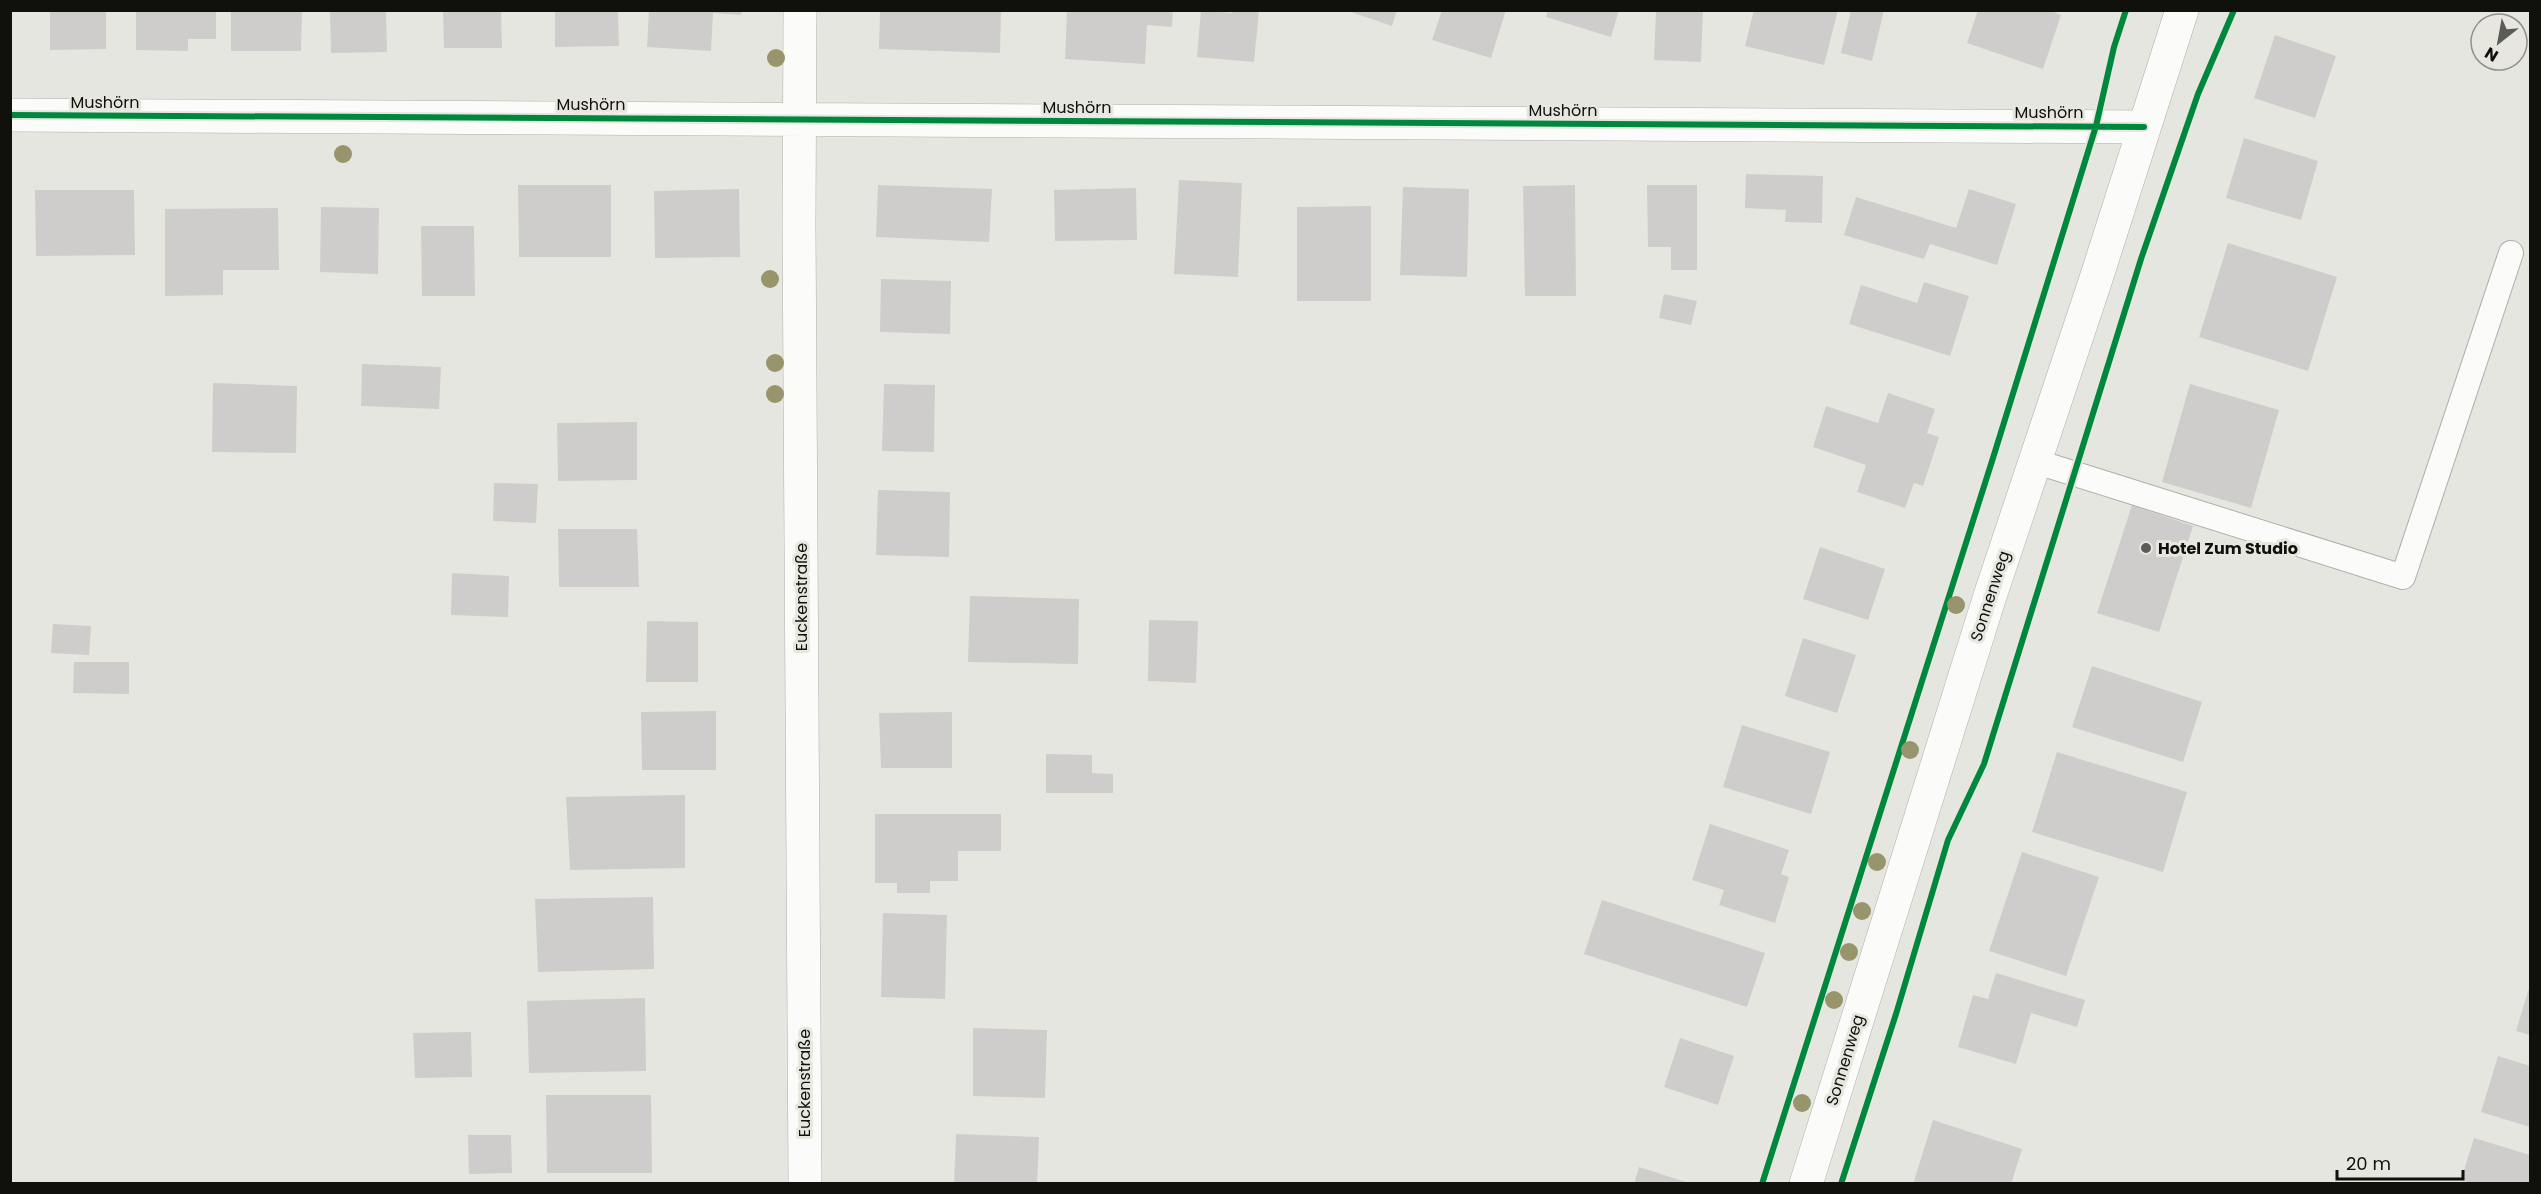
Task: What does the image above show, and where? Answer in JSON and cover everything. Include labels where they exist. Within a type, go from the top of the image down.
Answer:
[{"type":"street","name":"Euckenstraße","points":[[800,10],[805,1184]]},
{"type":"street","name":"Sonnenweg","points":[[1806,1184],[2034,461],[2094,285],[2182,10]]},
{"type":"street","name":"Mushörn","points":[[10,115],[2144,127]]},
{"type":"lane","points":[[2034,461],[2403,577],[2511,253]]},
{"type":"building","points":[[50,10],[106,10],[106,49],[50,50]]},
{"type":"building","points":[[136,10],[216,10],[216,39],[188,39],[188,51],[136,50]]},
{"type":"building","points":[[231,10],[302,10],[301,51],[231,51]]},
{"type":"building","points":[[330,10],[386,10],[387,52],[331,53]]},
{"type":"building","points":[[443,10],[501,10],[502,48],[444,48]]},
{"type":"building","points":[[555,10],[618,10],[619,46],[555,47]]},
{"type":"building","points":[[649,10],[742,10],[741,15],[713,13],[711,51],[647,47]]},
{"type":"building","points":[[880,10],[1001,10],[1000,53],[879,49]]},
{"type":"building","points":[[1067,10],[1173,10],[1172,27],[1147,25],[1145,64],[1065,59]]},
{"type":"building","points":[[1201,10],[1232,13],[1232,10],[1259,10],[1254,62],[1197,57]]},
{"type":"building","points":[[1345,10],[1397,10],[1392,26]]},
{"type":"building","points":[[1442,10],[1506,10],[1491,58],[1432,40]]},
{"type":"building","points":[[1548,10],[1619,10],[1611,37],[1546,17]]},
{"type":"building","points":[[1656,10],[1703,12],[1701,62],[1654,60]]},
{"type":"building","points":[[1754,10],[1838,10],[1824,65],[1745,46]]},
{"type":"building","points":[[1851,10],[1884,10],[1872,61],[1841,53]]},
{"type":"building","points":[[1978,10],[2049,10],[2061,15],[2043,69],[1967,43]]},
{"type":"building","points":[[2275,35],[2336,56],[2315,118],[2254,98]]},
{"type":"building","points":[[2244,138],[2318,161],[2301,220],[2226,198]]},
{"type":"building","points":[[1746,174],[1823,176],[1822,223],[1785,222],[1786,210],[1745,208]]},
{"type":"building","points":[[1179,180],[1242,183],[1238,277],[1174,274]]},
{"type":"building","points":[[518,185],[611,185],[611,257],[519,257]]},
{"type":"building","points":[[878,185],[992,189],[989,242],[876,237]]},
{"type":"building","points":[[1575,185],[1576,296],[1525,296],[1523,186]]},
{"type":"building","points":[[1647,185],[1697,185],[1697,270],[1671,270],[1671,247],[1648,247]]},
{"type":"building","points":[[1403,187],[1469,189],[1467,277],[1400,275]]},
{"type":"building","points":[[1136,188],[1137,240],[1055,241],[1054,190]]},
{"type":"building","points":[[739,189],[740,257],[655,258],[654,191]]},
{"type":"building","points":[[1969,189],[2016,204],[1997,265],[1930,244],[1924,259],[1844,235],[1856,197],[1956,228]]},
{"type":"building","points":[[35,190],[134,190],[135,255],[36,256]]},
{"type":"building","points":[[1371,206],[1371,301],[1297,301],[1297,207]]},
{"type":"building","points":[[321,207],[379,208],[378,274],[320,272]]},
{"type":"building","points":[[278,208],[279,270],[223,270],[223,295],[165,296],[165,209]]},
{"type":"building","points":[[421,226],[474,226],[475,296],[422,296]]},
{"type":"building","points":[[2228,243],[2337,277],[2308,371],[2199,337]]},
{"type":"building","points":[[881,279],[951,281],[950,334],[880,332]]},
{"type":"building","points":[[1924,282],[1969,296],[1950,356],[1849,324],[1861,285],[1917,303]]},
{"type":"building","points":[[1664,294],[1697,301],[1691,325],[1659,318]]},
{"type":"building","points":[[362,364],[441,367],[439,409],[361,406]]},
{"type":"building","points":[[213,383],[297,386],[296,453],[212,452]]},
{"type":"building","points":[[884,384],[935,385],[934,452],[882,451]]},
{"type":"building","points":[[2190,384],[2279,410],[2251,508],[2162,482]]},
{"type":"building","points":[[1888,393],[1935,409],[1927,433],[1939,437],[1923,486],[1914,483],[1905,508],[1857,492],[1866,465],[1813,447],[1826,406],[1878,423]]},
{"type":"building","points":[[637,422],[637,480],[558,481],[557,423]]},
{"type":"building","points":[[494,483],[538,484],[536,523],[493,521]]},
{"type":"building","points":[[878,490],[950,492],[949,557],[876,555]]},
{"type":"building","points":[[2132,505],[2193,526],[2159,632],[2097,613]]},
{"type":"building","points":[[558,529],[637,529],[639,587],[559,587]]},
{"type":"building","points":[[1820,547],[1885,569],[1868,620],[1803,599]]},
{"type":"building","points":[[452,573],[509,576],[508,617],[451,615]]},
{"type":"building","points":[[970,596],[1079,599],[1078,664],[968,662]]},
{"type":"building","points":[[1149,620],[1198,621],[1196,683],[1148,681]]},
{"type":"building","points":[[647,621],[698,622],[698,682],[646,682]]},
{"type":"building","points":[[53,624],[91,626],[89,655],[51,653]]},
{"type":"building","points":[[1803,638],[1856,655],[1837,713],[1785,696]]},
{"type":"building","points":[[74,662],[129,662],[129,694],[73,693]]},
{"type":"building","points":[[2092,666],[2202,702],[2183,762],[2072,727]]},
{"type":"building","points":[[716,711],[716,770],[642,770],[641,712]]},
{"type":"building","points":[[952,712],[952,768],[881,768],[879,713]]},
{"type":"building","points":[[1742,725],[1830,752],[1811,814],[1723,787]]},
{"type":"building","points":[[2057,752],[2187,792],[2163,872],[2032,832]]},
{"type":"building","points":[[1046,754],[1092,755],[1092,773],[1113,774],[1113,793],[1046,793]]},
{"type":"building","points":[[685,795],[685,868],[570,870],[566,797]]},
{"type":"building","points":[[875,814],[1001,814],[1001,851],[958,851],[958,881],[930,881],[930,893],[897,893],[897,883],[875,883]]},
{"type":"building","points":[[1710,824],[1789,850],[1781,874],[1789,877],[1775,923],[1719,905],[1724,890],[1692,880]]},
{"type":"building","points":[[2022,852],[2099,877],[2066,976],[1989,951]]},
{"type":"building","points":[[653,897],[654,969],[538,972],[535,899]]},
{"type":"building","points":[[1602,900],[1765,953],[1747,1007],[1584,954]]},
{"type":"building","points":[[883,913],[947,915],[945,999],[881,997]]},
{"type":"building","points":[[1996,973],[2085,1000],[2077,1027],[2031,1013],[2016,1064],[1958,1047],[1973,995],[1988,999]]},
{"type":"building","points":[[2530,985],[2530,1035],[2516,1031]]},
{"type":"building","points":[[645,998],[646,1071],[529,1073],[527,1001]]},
{"type":"building","points":[[973,1028],[1047,1030],[1045,1098],[973,1096]]},
{"type":"building","points":[[471,1032],[472,1077],[415,1078],[413,1033]]},
{"type":"building","points":[[1680,1038],[1734,1056],[1718,1105],[1664,1087]]},
{"type":"building","points":[[2498,1056],[2530,1066],[2530,1127],[2481,1112]]},
{"type":"building","points":[[546,1095],[651,1095],[652,1173],[547,1173]]},
{"type":"building","points":[[1933,1120],[2022,1149],[2011,1184],[1913,1184]]},
{"type":"building","points":[[956,1134],[1039,1137],[1037,1184],[954,1184]]},
{"type":"building","points":[[468,1135],[511,1135],[512,1173],[469,1174]]},
{"type":"building","points":[[2474,1138],[2530,1155],[2530,1184],[2467,1184],[2468,1182],[2461,1180]]},
{"type":"building","points":[[1639,1167],[1689,1183],[1689,1184],[1634,1184]]},
{"type":"cycle path","points":[[1762,1184],[2096,126],[2114,47],[2126,10]]},
{"type":"cycle path","points":[[1841,1184],[1896,1014],[1948,840],[1984,764],[2141,259],[2198,94],[2234,10]]},
{"type":"cycle path","points":[[10,115],[2144,127]]},
{"type":"place","name":"Hotel Zum Studio","points":[[2146,548]]}]
